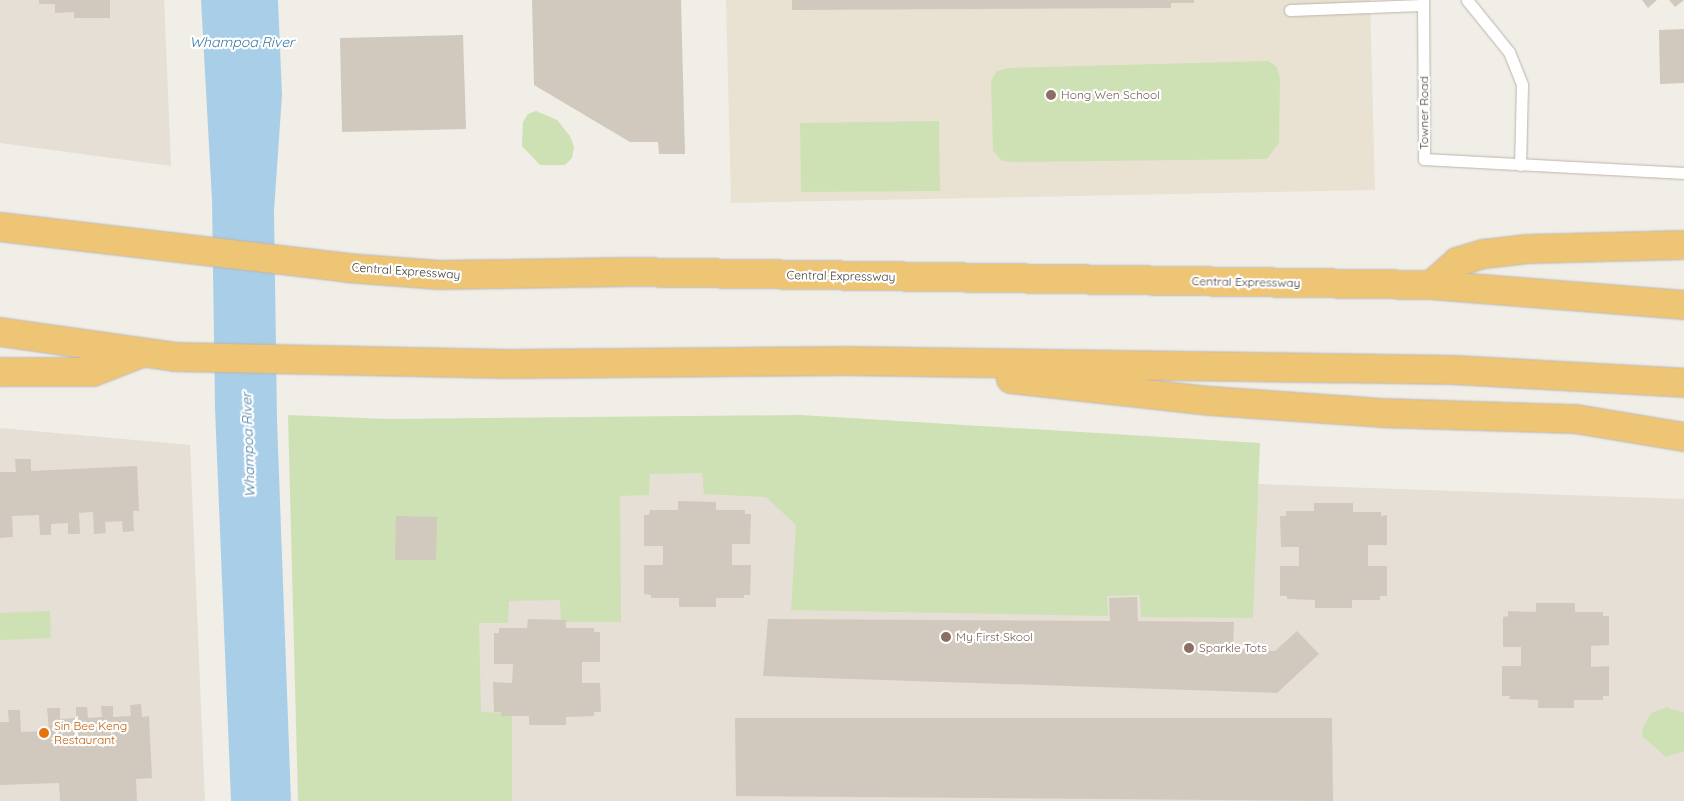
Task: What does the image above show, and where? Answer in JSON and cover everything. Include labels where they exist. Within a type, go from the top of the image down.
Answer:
[{"type":"highway","name":"Central Expressway","points":[[0,227],[347,268],[440,275],[626,272],[1431,285],[1684,305]]},
{"type":"highway","points":[[1431,285],[1457,262],[1484,254],[1528,248],[1684,246]]},
{"type":"highway","points":[[0,332],[141,354],[175,357],[512,364],[846,361],[1454,370],[1684,383]]},
{"type":"highway","points":[[0,372],[93,372],[141,354]]},
{"type":"highway","points":[[846,361],[1211,401],[1381,412],[1576,419],[1684,437]]},
{"type":"lane","points":[[1467,0],[1509,52],[1522,86],[1520,165]]},
{"type":"lane","points":[[1290,10],[1326,4],[1423,3]]},
{"type":"lane","name":"Towner Road","points":[[1423,3],[1424,159],[1684,173]]},
{"type":"shaded area","points":[[0,0],[164,0],[171,166],[0,143]]},
{"type":"shaded area","name":"Hong Wen School","points":[[726,0],[1370,0],[1375,190],[731,203]]},
{"type":"shaded area","points":[[0,428],[190,445],[205,801],[0,801]]},
{"type":"shaded area","points":[[311,451],[1684,499],[1684,801],[327,801]]},
{"type":"green space","points":[[1268,61],[1277,67],[1280,79],[1279,143],[1267,159],[1012,162],[1002,161],[993,151],[991,81],[997,71],[1009,68]]},
{"type":"green space","points":[[536,111],[557,120],[570,136],[574,147],[572,158],[565,165],[540,165],[522,146],[523,122],[528,114]]},
{"type":"green space","points":[[939,121],[940,191],[801,192],[800,123]]},
{"type":"green space","points":[[288,415],[389,419],[801,415],[1260,443],[1253,618],[1141,617],[1140,595],[1107,596],[1108,616],[791,610],[796,525],[766,497],[704,494],[702,473],[650,474],[649,495],[620,496],[621,622],[561,622],[560,600],[509,601],[508,623],[479,623],[481,712],[512,713],[512,801],[298,801]]},
{"type":"green space","points":[[50,611],[51,638],[0,640],[0,613]]},
{"type":"green space","points":[[1667,707],[1684,713],[1684,751],[1666,757],[1642,736],[1643,727],[1651,713]]},
{"type":"water","name":"Whampoa River","points":[[201,0],[278,0],[282,95],[274,211],[277,420],[291,801],[231,801],[215,408],[212,200]]},
{"type":"building","points":[[39,0],[110,0],[110,18],[74,18],[74,12],[55,13],[55,4],[39,4]]},
{"type":"building","points":[[532,0],[681,0],[685,154],[659,154],[658,142],[630,142],[534,85]]},
{"type":"building","points":[[792,0],[1194,0],[1194,3],[1171,3],[1171,8],[792,10]]},
{"type":"building","points":[[1642,0],[1657,0],[1648,8]]},
{"type":"building","points":[[1669,0],[1684,0],[1675,7]]},
{"type":"building","points":[[1684,29],[1684,83],[1660,84],[1659,30]]},
{"type":"building","points":[[463,35],[466,129],[342,132],[340,38]]},
{"type":"building","points":[[15,459],[31,459],[31,471],[137,466],[139,511],[133,511],[134,531],[123,532],[122,521],[105,522],[106,533],[94,534],[93,512],[79,513],[80,534],[68,534],[68,523],[51,524],[51,535],[40,535],[39,515],[12,516],[13,537],[0,538],[0,472],[16,472]]},
{"type":"building","points":[[678,501],[716,502],[716,510],[745,510],[745,514],[751,514],[750,544],[732,544],[732,565],[751,565],[750,595],[744,595],[744,598],[716,598],[716,607],[679,607],[679,598],[651,598],[651,595],[644,594],[644,565],[663,565],[663,546],[644,546],[644,515],[649,515],[650,510],[678,510]]},
{"type":"building","points":[[1314,503],[1353,503],[1353,512],[1381,512],[1381,516],[1387,515],[1387,545],[1368,545],[1368,566],[1387,566],[1387,596],[1380,596],[1380,600],[1352,600],[1352,608],[1315,608],[1315,600],[1287,599],[1287,596],[1280,596],[1280,566],[1299,566],[1299,547],[1281,547],[1280,516],[1286,516],[1286,511],[1314,511]]},
{"type":"building","points":[[396,516],[437,517],[436,560],[395,560]]},
{"type":"building","points":[[1137,597],[1138,621],[1234,622],[1233,649],[1275,651],[1297,631],[1319,654],[1277,693],[763,676],[768,619],[1110,621],[1109,598]]},
{"type":"building","points":[[1536,603],[1575,603],[1575,612],[1603,612],[1603,616],[1609,616],[1609,645],[1591,646],[1591,667],[1609,666],[1609,696],[1603,696],[1603,700],[1574,700],[1574,708],[1538,708],[1538,700],[1509,699],[1510,696],[1502,696],[1502,666],[1521,666],[1521,647],[1503,647],[1503,617],[1508,616],[1508,611],[1536,612]]},
{"type":"building","points":[[528,619],[566,620],[566,628],[594,628],[594,632],[600,632],[600,662],[582,662],[582,683],[600,683],[601,712],[594,712],[594,716],[566,717],[566,725],[529,725],[529,716],[501,716],[501,712],[494,712],[493,682],[512,683],[513,664],[494,664],[494,633],[499,633],[499,628],[527,628]]},
{"type":"building","points":[[141,704],[142,717],[149,716],[152,778],[136,779],[137,801],[60,801],[59,783],[0,785],[0,722],[9,722],[8,710],[20,710],[21,732],[49,731],[47,708],[60,708],[60,719],[76,718],[76,707],[87,707],[88,718],[102,717],[101,706],[113,706],[113,717],[131,716],[130,705]]},
{"type":"building","points":[[735,718],[1332,718],[1333,801],[736,796]]},
{"type":"place","name":"Hong Wen School","points":[[1051,95]]},
{"type":"place","name":"My First Skool","points":[[946,637]]},
{"type":"place","name":"Sparkle Tots","points":[[1189,648]]},
{"type":"place","name":"Sin Bee Keng Restaurant","points":[[44,733]]}]
